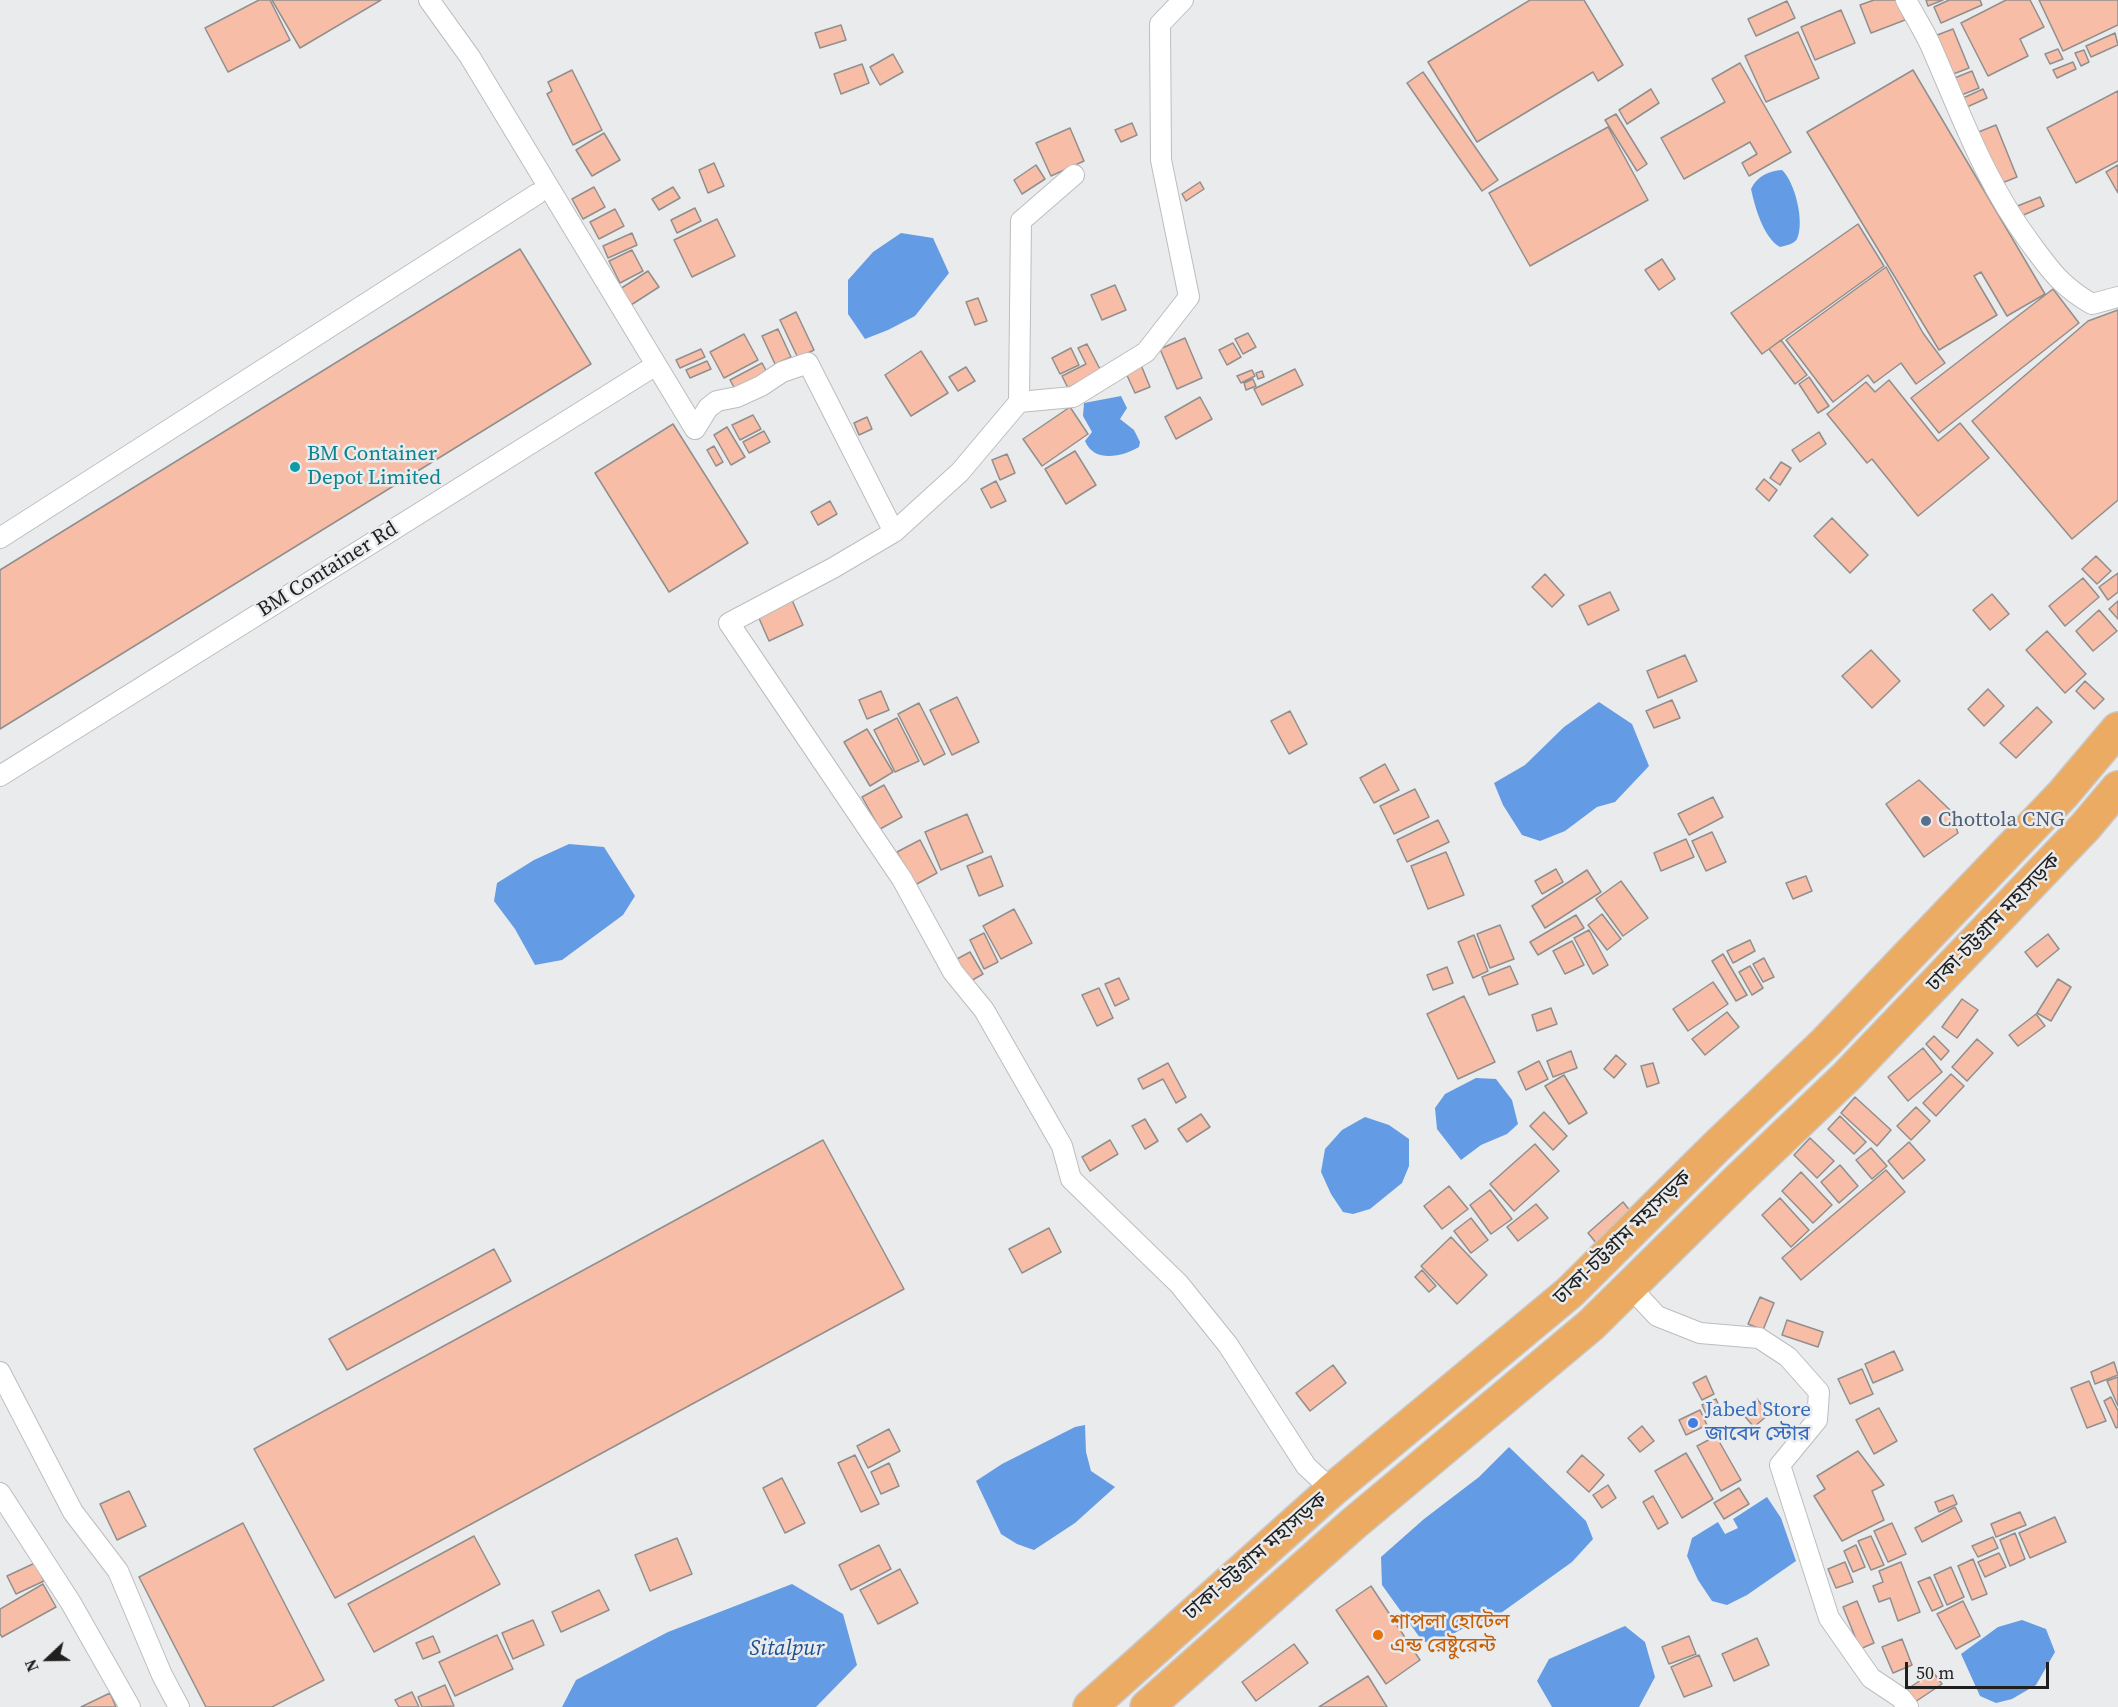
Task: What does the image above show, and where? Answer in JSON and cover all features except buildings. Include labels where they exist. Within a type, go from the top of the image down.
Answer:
[{"type":"highway","name":"ঢাকা-চট্টগ্রাম মহাসড়ক","points":[[1090,1707],[1166,1636],[1332,1490],[1570,1292],[1825,1043],[2063,794],[2118,729]]},
{"type":"highway","name":"ঢাকা-চট্টগ্রাম মহাসড়ক","points":[[1148,1707],[1353,1524],[1591,1325],[1846,1077],[2085,827],[2118,788]]},
{"type":"street","points":[[429,0],[470,57],[695,429],[708,408],[717,401],[738,397],[782,372],[808,363],[894,532]]},
{"type":"street","points":[[1019,402],[1073,397],[1146,352],[1189,297],[1161,160],[1160,24],[1183,0]]},
{"type":"street","points":[[1906,0],[1929,43],[1989,179],[2052,274],[2071,292],[2092,304],[2118,297]]},
{"type":"street","points":[[1074,175],[1021,221],[1019,402],[960,472],[894,532],[833,568],[729,623],[902,879],[953,972],[984,1010],[1062,1146],[1071,1179],[1179,1284],[1228,1346],[1306,1466],[1332,1490]]},
{"type":"street","points":[[0,538],[537,194]]},
{"type":"street","name":"BM Container Rd","points":[[0,776],[656,365]]},
{"type":"street","points":[[1630,1287],[1657,1316],[1678,1325],[1700,1333],[1759,1338],[1788,1357],[1819,1392],[1817,1420],[1780,1465],[1829,1618],[1871,1678],[1901,1698],[1908,1707]]},
{"type":"street","points":[[0,1372],[73,1512],[118,1571],[162,1675],[179,1707]]},
{"type":"street","points":[[0,1492],[71,1603],[130,1707]]},
{"type":"water","points":[[1782,170],[1795,193],[1800,223],[1796,241],[1780,247],[1764,229],[1751,189],[1764,175]]},
{"type":"water","points":[[901,233],[933,238],[949,273],[915,316],[865,339],[848,314],[848,280],[873,252]]},
{"type":"water","points":[[1121,396],[1127,408],[1120,419],[1134,430],[1140,442],[1139,447],[1117,455],[1095,453],[1085,441],[1092,432],[1083,416],[1084,403]]},
{"type":"water","points":[[1599,702],[1632,724],[1649,766],[1615,802],[1597,807],[1565,831],[1540,841],[1522,835],[1503,805],[1494,783],[1525,765],[1564,727]]},
{"type":"water","points":[[569,844],[604,847],[635,896],[623,915],[562,960],[535,965],[515,929],[494,901],[497,883],[534,860]]},
{"type":"water","points":[[1476,1078],[1496,1079],[1512,1100],[1518,1124],[1507,1134],[1481,1145],[1461,1160],[1437,1129],[1435,1108],[1445,1094]]},
{"type":"water","points":[[1365,1117],[1389,1125],[1409,1139],[1409,1166],[1402,1183],[1370,1209],[1353,1214],[1343,1212],[1331,1194],[1321,1172],[1325,1149],[1342,1130]]},
{"type":"water","points":[[1085,1425],[1086,1452],[1091,1471],[1115,1487],[1075,1523],[1034,1550],[1017,1544],[1001,1534],[976,1481],[1002,1464],[1075,1427]]},
{"type":"water","points":[[1509,1447],[1586,1521],[1593,1539],[1572,1562],[1494,1618],[1473,1623],[1440,1641],[1423,1642],[1382,1585],[1381,1557],[1424,1519],[1479,1477]]},
{"type":"water","points":[[1767,1497],[1781,1518],[1796,1561],[1747,1595],[1727,1605],[1712,1601],[1698,1580],[1687,1556],[1692,1538],[1718,1522],[1725,1534],[1738,1528],[1733,1519]]},
{"type":"water","name":"Sitalpur","points":[[792,1584],[843,1614],[857,1665],[816,1707],[562,1707],[576,1680],[668,1632]]},
{"type":"water","points":[[2022,1620],[2046,1629],[2055,1652],[2036,1685],[2012,1699],[1996,1703],[1980,1696],[1961,1654],[1998,1627]]},
{"type":"water","points":[[1625,1626],[1645,1642],[1655,1677],[1639,1707],[1552,1707],[1537,1681],[1549,1659]]},
{"type":"place","name":"BM Container Depot Limited","points":[[295,467]]},
{"type":"place","name":"Chottola CNG","points":[[1926,821]]},
{"type":"place","name":"Jabed Store জাবেদ স্টোর","points":[[1693,1423]]},
{"type":"place","name":"শাপলা হোটেল এন্ড রেষ্টুরেন্ট","points":[[1378,1635]]}]
